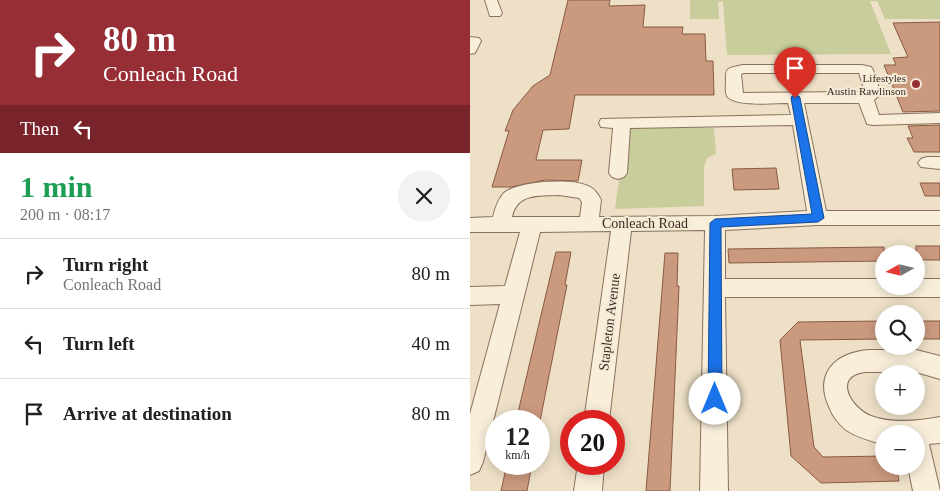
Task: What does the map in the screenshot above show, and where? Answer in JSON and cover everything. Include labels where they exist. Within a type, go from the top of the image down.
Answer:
[{"type":"street","points":[[470,41],[474,41],[470,50]]},
{"type":"street","points":[[862,68],[866,70],[873,94],[865,98],[795,98],[739,98],[734,94],[733,72],[743,69],[862,68]]},
{"type":"street","points":[[795,98],[818,218]]},
{"type":"street","points":[[865,98],[873,120],[940,118]]},
{"type":"street","points":[[618,172],[615,123],[800,120]]},
{"type":"street","points":[[501,225],[506,204],[512,197],[534,190],[584,192],[592,200],[588,224]]},
{"type":"street","name":"Conleach Road","points":[[470,225],[715,223],[818,218],[940,218]]},
{"type":"street","points":[[714,491],[715,223]]},
{"type":"street","points":[[470,462],[532,224]]},
{"type":"street","name":"Stapleton Avenue","points":[[598,410],[622,224]]},
{"type":"street","points":[[716,288],[940,288]]},
{"type":"street","points":[[470,296],[512,295]]},
{"type":"street","points":[[875,430],[851,420],[841,408],[834,394],[835,383],[840,373],[857,362],[915,361],[932,363],[940,368]]},
{"type":"street","points":[[925,434],[940,430]]},
{"type":"street","points":[[588,491],[590,475]]},
{"type":"street","points":[[923,475],[927,491]]},
{"type":"green space","points":[[690,0],[940,0],[940,19],[885,19],[877,1],[870,1],[891,54],[727,55],[723,2],[718,2],[719,19],[690,19]]},
{"type":"green space","points":[[714,128],[716,154],[707,158],[704,167],[704,206],[615,209],[626,129]]},
{"type":"building","points":[[568,0],[610,0],[609,6],[645,5],[643,27],[683,27],[682,34],[705,34],[706,61],[713,61],[714,95],[575,95],[569,129],[543,130],[536,160],[582,160],[578,181],[545,180],[511,187],[492,187],[509,131],[505,131],[513,110],[533,86],[550,75]]},
{"type":"building","name":"Lifestyles Austin Rawlinson","points":[[940,22],[940,111],[903,112],[884,65],[896,65],[893,58],[908,57],[893,23]]},
{"type":"building","points":[[940,125],[940,152],[914,152],[907,138],[913,138],[908,126]]},
{"type":"building","points":[[776,168],[779,189],[734,190],[732,169]]},
{"type":"building","points":[[920,183],[940,183],[940,196],[925,196]]},
{"type":"building","points":[[925,246],[940,246],[940,260],[925,260]]},
{"type":"building","points":[[875,247],[875,261],[729,263],[728,249]]},
{"type":"building","points":[[556,252],[571,252],[565,285],[567,285],[542,410],[519,410]]},
{"type":"building","points":[[665,253],[678,253],[677,286],[679,286],[670,491],[646,491]]},
{"type":"building","points":[[875,321],[875,339],[800,340],[814,447],[823,457],[875,456],[875,475],[898,475],[899,481],[821,483],[791,456],[780,340],[798,322]]},
{"type":"building","points":[[925,321],[940,321],[940,339],[925,339]]},
{"type":"building","points":[[505,475],[530,475],[527,491],[501,491]]},
{"type":"place","name":"Lifestyles Austin Rawlinson","points":[[916,84]]},
{"type":"route","points":[[715,399],[715,223],[818,218],[795,98]]}]
